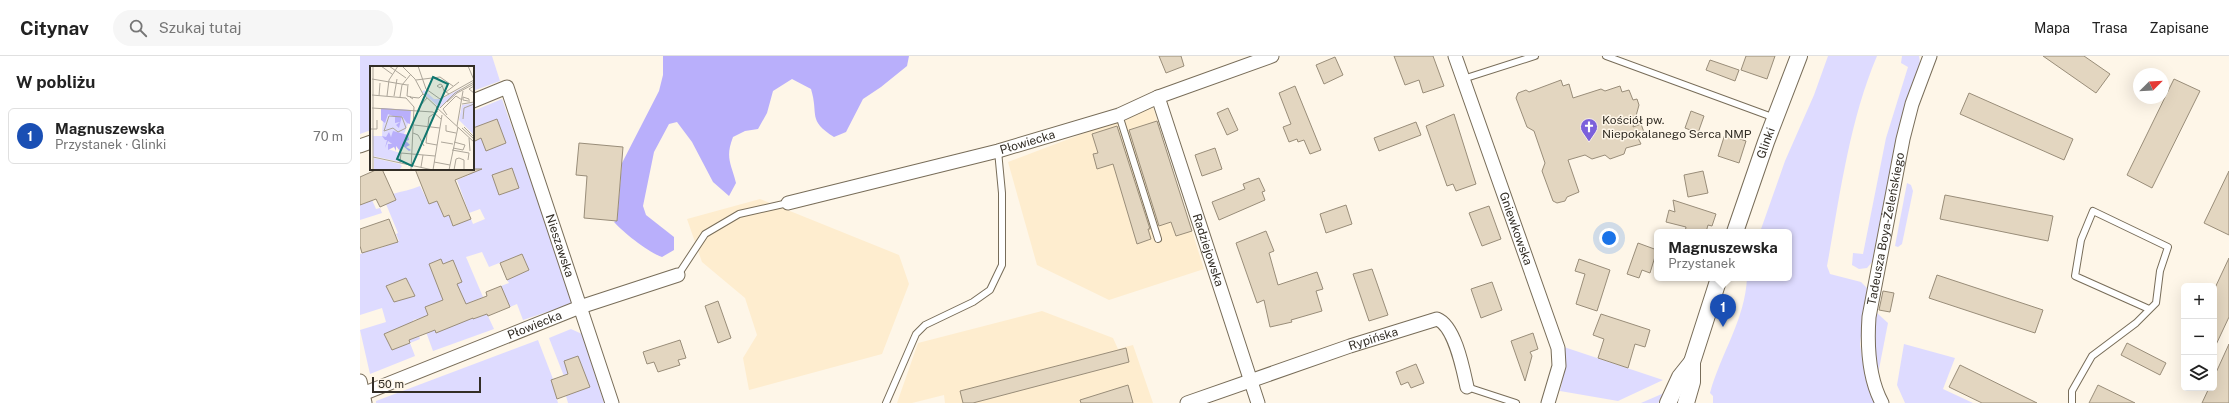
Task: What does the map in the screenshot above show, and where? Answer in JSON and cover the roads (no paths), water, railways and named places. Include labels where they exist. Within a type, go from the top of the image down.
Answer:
[{"type":"street","name":"Płowiecka","points":[[782,204],[998,151],[1119,115],[1158,97],[1272,56]]},
{"type":"street","name":"Gniewkowska","points":[[1455,56],[1558,348],[1560,366],[1548,403]]},
{"type":"street","name":"Glinki","points":[[1736,229],[1775,118],[1799,56]]},
{"type":"street","name":"Tadeusza Boya-Żeleńskiego","points":[[1882,403],[1871,374],[1868,342],[1869,316],[1903,139],[1912,104],[1930,56]]},
{"type":"street","name":"Nieszawska","points":[[474,101],[507,87],[612,403]]},
{"type":"street","name":"Radziejowska","points":[[1158,97],[1258,403]]},
{"type":"street","points":[[360,146],[370,142]]},
{"type":"street","name":"Płowiecka","points":[[362,393],[580,307],[678,275]]},
{"type":"street","points":[[1686,403],[1692,382],[1692,362],[1718,281]]},
{"type":"street","name":"Rypińska","points":[[1187,403],[1252,382],[1350,346],[1437,320],[1447,325],[1450,331],[1463,365],[1467,387]]},
{"type":"street","points":[[1668,403],[1680,378],[1692,362]]},
{"type":"lane","points":[[1463,79],[1534,56]]},
{"type":"lane","points":[[1606,56],[1775,118]]},
{"type":"lane","points":[[1119,115],[1158,239]]},
{"type":"lane","points":[[886,403],[916,334],[925,325],[973,302],[990,290],[1002,266],[1002,193],[998,151]]},
{"type":"lane","name":"Płowiecka","points":[[678,275],[705,234],[739,214],[782,204]]},
{"type":"lane","points":[[2072,403],[2072,392],[2092,356],[2136,323],[2156,303],[2160,271],[2168,246],[2094,211],[2081,240],[2075,276],[2149,309]]},
{"type":"lane","name":"Rypińska","points":[[1467,387],[1516,403]]},
{"type":"place","name":"Kościół pw. Niepokalanego Serca NMP","points":[[1589,142]]},
{"type":"place","name":"Magnuszewska","points":[[1723,327]]}]
